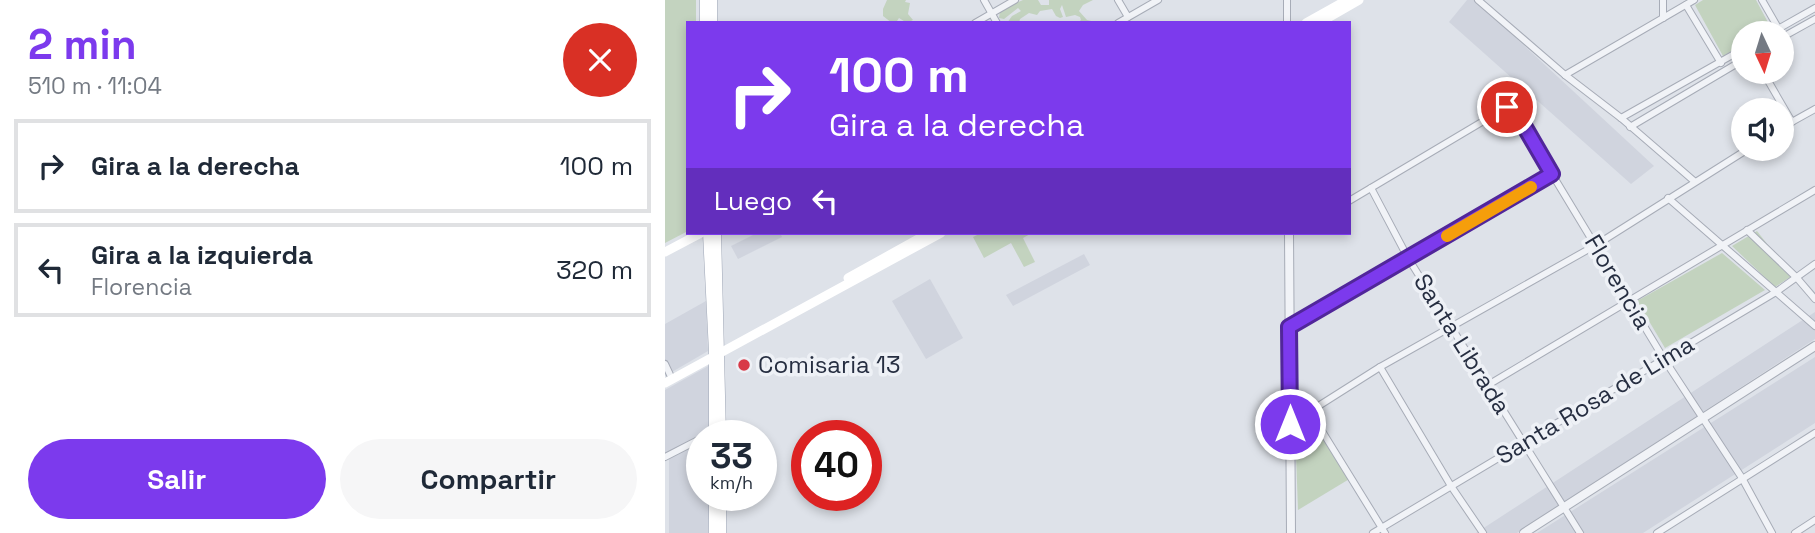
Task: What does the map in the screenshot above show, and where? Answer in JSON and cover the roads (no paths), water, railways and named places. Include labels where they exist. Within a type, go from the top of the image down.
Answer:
[{"type":"main road","points":[[705,0],[705,21]]},
{"type":"main road","points":[[712,0],[712,21]]},
{"type":"main road","points":[[1310,21],[1347,0]]},
{"type":"main road","points":[[1322,21],[1359,0]]},
{"type":"main road","points":[[665,251],[697,235]]},
{"type":"main road","points":[[708,235],[717,353]]},
{"type":"main road","points":[[714,420],[717,353],[716,235]]},
{"type":"main road","points":[[669,381],[925,235]]},
{"type":"main road","points":[[717,353],[937,235]]},
{"type":"main road","points":[[714,511],[714,533]]},
{"type":"main road","points":[[721,511],[721,533]]},
{"type":"street","points":[[985,0],[996,21]]},
{"type":"street","points":[[979,21],[1015,0]]},
{"type":"street","points":[[1118,0],[1128,17]]},
{"type":"street","points":[[1121,21],[1158,0]]},
{"type":"street","points":[[1287,0],[1287,21]]},
{"type":"street","points":[[1478,0],[1694,181]]},
{"type":"street","points":[[1663,0],[1663,18]]},
{"type":"street","points":[[1565,75],[1694,0]]},
{"type":"street","points":[[1762,0],[1774,21]]},
{"type":"street","points":[[1686,5],[1725,71]]},
{"type":"street","points":[[1794,24],[1815,8]]},
{"type":"street","points":[[1794,28],[1815,19]]},
{"type":"street","points":[[1621,118],[1731,56]]},
{"type":"street","points":[[1630,127],[1731,67]]},
{"type":"street","name":"Florencia","points":[[1371,188],[1507,107],[1513,108],[1664,359],[1742,478],[1772,533]]},
{"type":"street","points":[[1794,121],[1815,109]]},
{"type":"street","points":[[1290,424],[1380,366],[1596,245],[1731,159]]},
{"type":"street","points":[[1289,327],[1552,174]]},
{"type":"street","points":[[1351,200],[1371,188]]},
{"type":"street","name":"Santa Librada","points":[[1371,188],[1408,258],[1580,533]]},
{"type":"street","points":[[1488,384],[1815,190]]},
{"type":"street","points":[[1668,198],[1815,326]]},
{"type":"street","points":[[1747,230],[1815,299]]},
{"type":"street","points":[[1291,235],[1291,533]]},
{"type":"street","name":"Santa Rosa de Lima","points":[[1373,533],[1383,530],[1451,486],[1776,292],[1815,264]]},
{"type":"street","points":[[1524,533],[1815,346]]},
{"type":"street","points":[[665,364],[669,381]]},
{"type":"street","points":[[1380,366],[1451,486],[1483,533]]},
{"type":"street","points":[[1309,410],[1383,530]]},
{"type":"street","points":[[1657,533],[1815,433]]},
{"type":"street","points":[[665,457],[686,447]]},
{"type":"street","points":[[1795,533],[1815,520]]},
{"type":"place","name":"Comisaria 13","points":[[744,365]]}]
